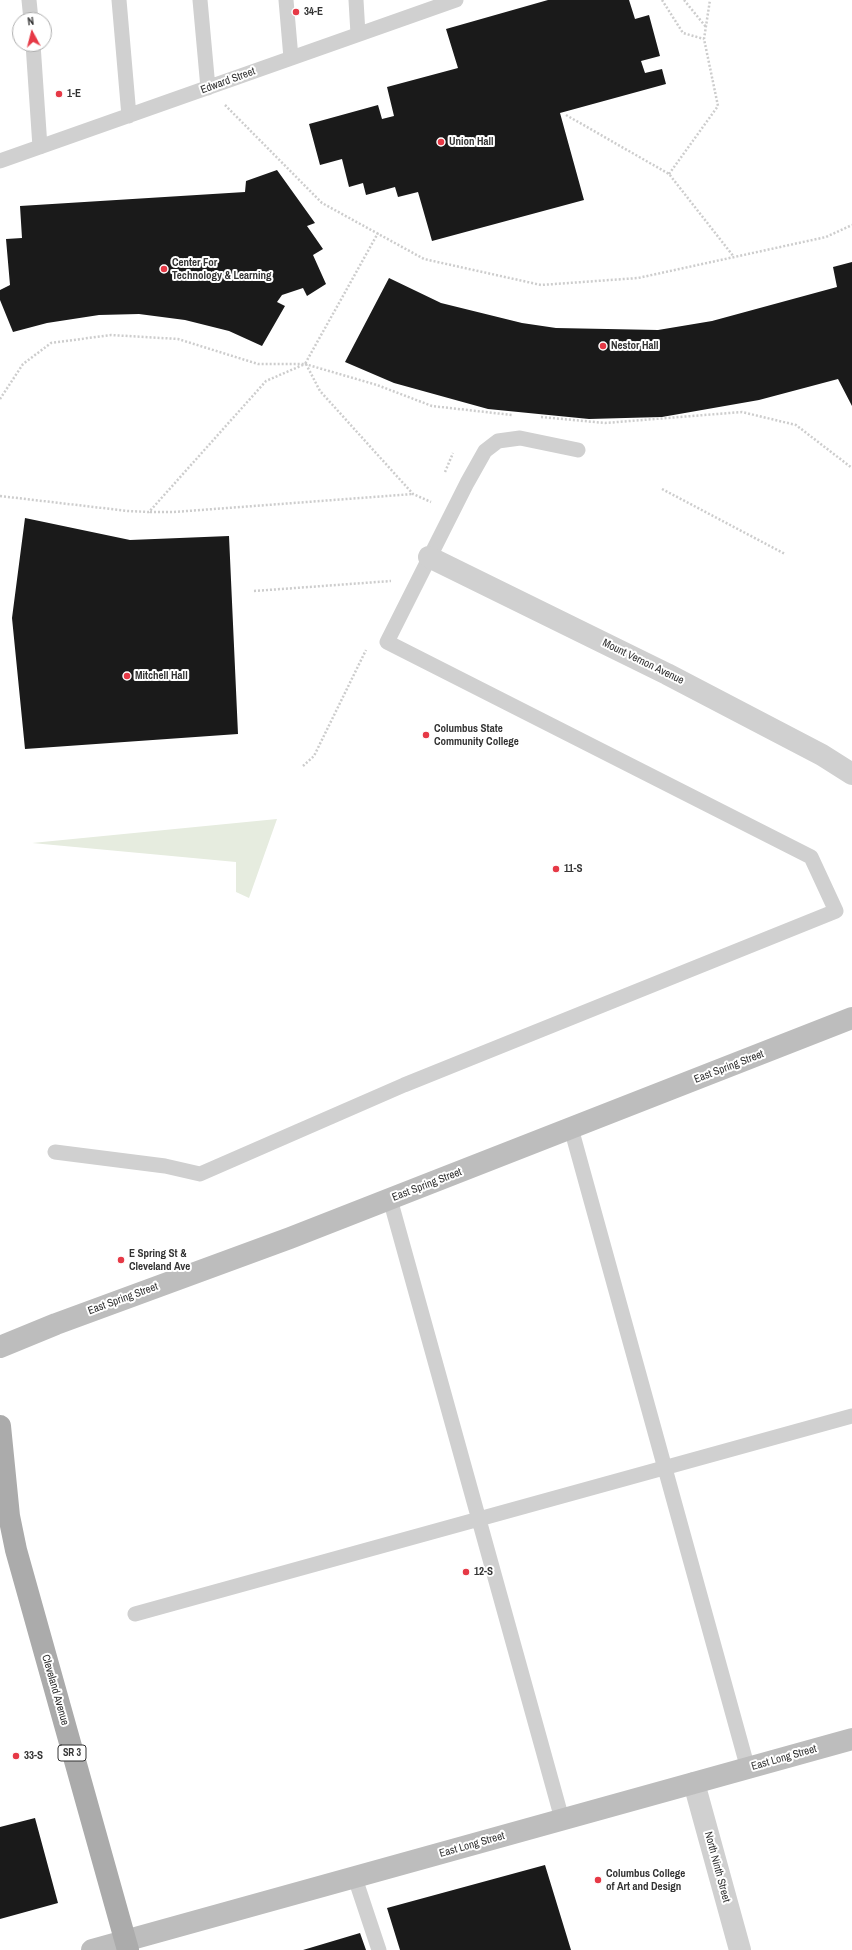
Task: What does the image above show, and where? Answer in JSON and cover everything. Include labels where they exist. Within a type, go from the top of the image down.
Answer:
[{"type":"main road","name":"East Spring Street","points":[[0,1347],[56,1324],[290,1238],[852,1018]]},
{"type":"main road","name":"Cleveland Avenue","points":[[0,1426],[9,1516],[16,1550],[127,1945]]},
{"type":"main road","name":"East Long Street","points":[[92,1950],[127,1945],[562,1819],[694,1784],[852,1739]]},
{"type":"street","name":"Mount Vernon Avenue","points":[[429,557],[667,674],[822,755],[852,774]]},
{"type":"street","name":"North Ninth Street","points":[[694,1784],[740,1950]]},
{"type":"lane","points":[[29,0],[30,12]]},
{"type":"lane","points":[[120,0],[129,116]]},
{"type":"lane","points":[[200,0],[208,88]]},
{"type":"lane","points":[[286,0],[291,58]]},
{"type":"lane","points":[[356,0],[358,34]]},
{"type":"lane","name":"Edward Street","points":[[0,161],[456,0]]},
{"type":"lane","points":[[34,52],[40,147]]},
{"type":"lane","points":[[55,1152],[165,1166],[200,1174],[404,1084],[836,911],[811,857],[387,642],[429,557],[485,451],[498,440],[520,438],[578,450]]},
{"type":"lane","points":[[571,1128],[748,1769]]},
{"type":"lane","points":[[390,1199],[562,1819]]},
{"type":"lane","points":[[135,1614],[852,1416]]},
{"type":"lane","points":[[355,1878],[379,1950]]},
{"type":"path","points":[[662,0],[683,32],[704,39]]},
{"type":"path","points":[[684,0],[706,27]]},
{"type":"path","points":[[669,174],[718,106],[704,39],[710,0]]},
{"type":"path","points":[[208,88],[322,203],[424,259],[541,285],[638,278],[826,238],[852,225]]},
{"type":"path","points":[[566,115],[669,174],[734,257]]},
{"type":"path","points":[[149,512],[266,381],[305,364],[378,233]]},
{"type":"path","points":[[0,399],[23,364],[51,343],[111,334],[178,339],[258,364],[305,364],[377,385],[432,406],[518,415]]},
{"type":"path","points":[[305,364],[320,391],[413,494]]},
{"type":"path","points":[[534,417],[605,423],[742,412],[796,425],[852,468]]},
{"type":"path","points":[[662,489],[785,554]]},
{"type":"path","points":[[0,496],[128,511],[149,512],[174,512],[413,494],[433,502]]},
{"type":"path","points":[[254,591],[392,581]]},
{"type":"path","points":[[303,766],[314,756],[369,643]]},
{"type":"shaded area","points":[[277,819],[249,898],[236,892],[236,862],[32,843]]},
{"type":"building","name":"Union Hall","points":[[548,0],[629,0],[635,19],[649,15],[660,56],[641,61],[645,73],[662,69],[666,84],[560,113],[584,200],[432,241],[418,192],[398,197],[395,187],[366,195],[363,183],[349,187],[342,159],[320,165],[309,124],[378,105],[382,119],[394,116],[387,87],[458,68],[446,29]]},
{"type":"building","name":"Center For Technology & Learning","points":[[277,170],[315,223],[307,226],[323,249],[313,255],[326,284],[307,296],[303,288],[282,295],[277,302],[285,306],[262,346],[229,331],[185,320],[139,314],[99,315],[47,323],[13,332],[0,300],[0,290],[10,285],[6,239],[22,238],[20,206],[245,192],[246,181]]},
{"type":"building","name":"Nestor Hall","points":[[852,262],[852,406],[838,379],[759,400],[662,417],[589,419],[488,409],[394,383],[345,362],[389,278],[441,303],[522,323],[556,328],[658,330],[712,321],[837,287],[833,267]]},
{"type":"building","name":"Mitchell Hall","points":[[25,518],[130,540],[229,536],[238,734],[25,749],[12,618]]},
{"type":"building","points":[[35,1818],[58,1903],[0,1919],[0,1827]]},
{"type":"building","points":[[545,1865],[571,1950],[400,1950],[387,1908]]},
{"type":"building","points":[[360,1933],[366,1950],[303,1950]]},
{"type":"place","name":"34-E","points":[[296,12]]},
{"type":"place","name":"1-E","points":[[59,94]]},
{"type":"place","name":"Union Hall","points":[[441,142]]},
{"type":"place","name":"Center For Technology & Learning","points":[[164,269]]},
{"type":"place","name":"Nestor Hall","points":[[603,346]]},
{"type":"place","name":"Mitchell Hall","points":[[127,676]]},
{"type":"place","name":"Columbus State Community College","points":[[426,735]]},
{"type":"place","name":"11-S","points":[[556,869]]},
{"type":"place","name":"E Spring St & Cleveland Ave","points":[[121,1260]]},
{"type":"place","name":"12-S","points":[[466,1572]]},
{"type":"place","name":"33-S","points":[[16,1756]]},
{"type":"place","name":"Columbus College of Art and Design","points":[[598,1880]]}]
